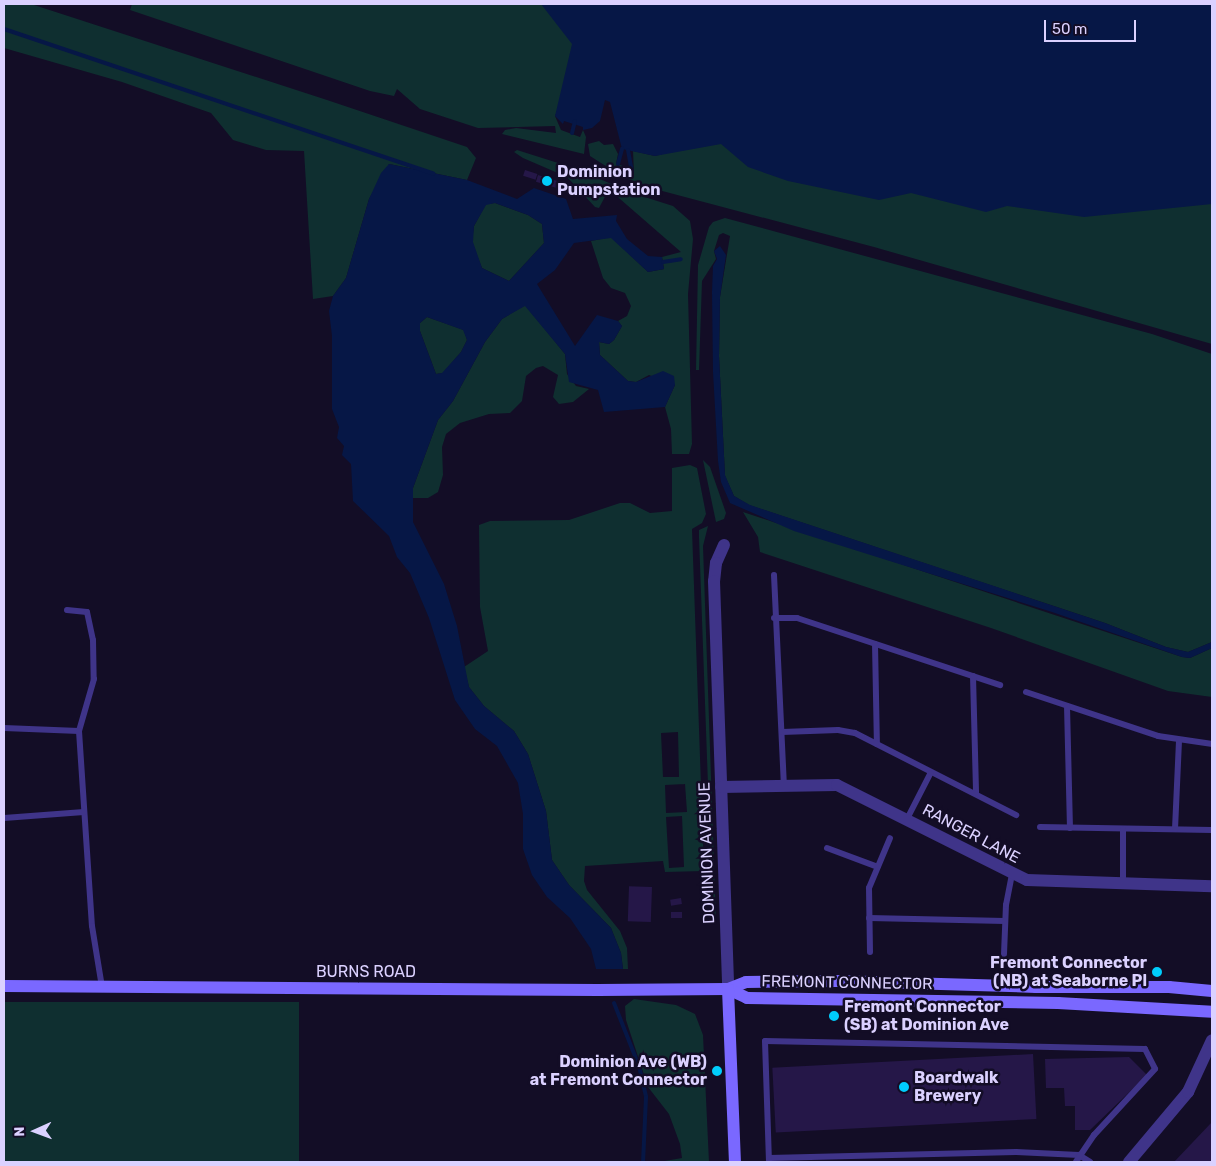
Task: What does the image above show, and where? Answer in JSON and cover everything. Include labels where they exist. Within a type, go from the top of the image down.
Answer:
[{"type":"main road","name":"FREMONT CONNECTOR","points":[[728,989],[746,982],[837,981],[1036,987],[1169,987],[1212,990]]},
{"type":"main road","name":"BURNS ROAD","points":[[4,986],[728,989]]},
{"type":"main road","name":"FREMONT CONNECTOR","points":[[728,989],[747,998],[1058,1003],[1212,1012]]},
{"type":"main road","name":"DOMINION AVENUE","points":[[728,989],[736,1162]]},
{"type":"street","name":"DOMINION AVENUE","points":[[724,545],[716,563],[714,581],[728,989]]},
{"type":"street","name":"RANGER LANE","points":[[721,788],[837,785],[1012,874],[1039,882],[1212,886]]},
{"type":"street","points":[[1129,1162],[1188,1092],[1212,1040]]},
{"type":"lane","points":[[774,575],[774,618],[784,785]]},
{"type":"lane","points":[[67,610],[87,612],[94,640],[94,679],[79,731],[92,926],[102,986]]},
{"type":"lane","points":[[774,618],[798,618],[1000,685]]},
{"type":"lane","points":[[875,644],[876,744]]},
{"type":"lane","points":[[973,676],[976,793]]},
{"type":"lane","points":[[1026,692],[1179,740],[1212,744]]},
{"type":"lane","points":[[1067,706],[1070,828]]},
{"type":"lane","points":[[4,728],[79,731]]},
{"type":"lane","points":[[782,732],[843,731],[876,744],[930,774],[976,793],[1016,815]]},
{"type":"lane","points":[[1175,830],[1179,740]]},
{"type":"lane","points":[[907,819],[930,774]]},
{"type":"lane","points":[[4,818],[84,812]]},
{"type":"lane","points":[[1040,827],[1212,830]]},
{"type":"lane","points":[[1123,829],[1123,884]]},
{"type":"lane","points":[[870,952],[869,888],[890,838]]},
{"type":"lane","points":[[827,848],[878,867]]},
{"type":"lane","points":[[1004,954],[1005,921],[1012,874]]},
{"type":"lane","points":[[869,918],[1005,921]]},
{"type":"lane","points":[[1076,1162],[1079,1155],[1155,1069],[1145,1049],[765,1041],[769,1160],[1016,1152],[1079,1155],[1090,1162]]},
{"type":"green space","points":[[4,4],[31,4],[327,100],[467,147],[476,158],[467,180],[389,164],[369,199],[346,278],[333,296],[313,299],[304,151],[266,150],[233,140],[211,113],[122,82],[4,48]]},
{"type":"green space","points":[[132,4],[602,4],[555,116],[561,130],[580,137],[583,130],[586,137],[584,154],[502,134],[505,130],[516,128],[556,133],[555,126],[478,128],[420,109],[397,89],[394,96],[370,91],[130,10]]},
{"type":"green space","points":[[599,141],[604,145],[613,144],[618,154],[616,164],[627,167],[628,172],[634,173],[633,151],[655,156],[711,141],[1212,157],[1212,344],[874,247],[651,188],[623,177],[590,156],[588,144]]},
{"type":"green space","points":[[517,150],[577,169],[632,193],[673,206],[690,221],[693,239],[688,294],[692,444],[689,454],[672,454],[671,429],[665,407],[675,385],[649,375],[636,382],[628,381],[600,355],[599,342],[609,344],[614,340],[622,326],[618,321],[627,316],[631,306],[625,293],[611,288],[603,278],[591,241],[611,237],[648,272],[664,269],[662,257],[681,252],[612,192],[608,191],[599,208],[595,207],[567,177],[523,158],[514,152]]},
{"type":"green space","points":[[495,203],[528,215],[542,224],[544,243],[509,281],[482,268],[472,242],[474,226],[486,204]]},
{"type":"green space","points":[[725,218],[1152,334],[1212,354],[1212,642],[1188,652],[1166,647],[1105,623],[749,505],[734,496],[725,476],[719,356],[720,297],[730,236],[723,233],[719,235],[714,251],[716,259],[702,281],[699,370],[696,370],[698,265],[709,227],[713,222]]},
{"type":"green space","points":[[525,305],[565,354],[567,374],[576,386],[589,389],[573,402],[559,404],[553,397],[558,375],[543,366],[536,368],[526,376],[522,401],[510,413],[489,414],[460,423],[446,434],[442,447],[443,475],[438,492],[428,498],[413,498],[413,488],[438,420],[453,401],[485,342],[502,319]]},
{"type":"green space","points":[[427,317],[464,330],[467,340],[461,352],[443,373],[436,374],[420,331],[420,323]]},
{"type":"green space","points":[[703,460],[710,467],[726,513],[724,519],[716,522]]},
{"type":"green space","points":[[690,465],[697,468],[706,514],[702,523],[692,529],[704,871],[665,872],[663,861],[585,866],[584,881],[587,890],[620,931],[627,948],[628,969],[623,969],[621,953],[611,928],[569,885],[552,860],[546,811],[528,754],[514,731],[484,706],[469,687],[464,667],[488,651],[480,607],[479,525],[490,521],[569,520],[620,503],[630,503],[650,513],[672,511],[672,468]],"holes":[[[678,732],[679,777],[663,777],[661,733]],[[685,784],[687,812],[666,813],[665,785]],[[682,816],[684,867],[669,868],[666,817]]]},
{"type":"green space","points":[[743,512],[1182,657],[1190,658],[1212,648],[1212,697],[1168,691],[991,628],[760,552],[758,537]]},
{"type":"green space","points":[[708,526],[703,546],[716,921],[713,923],[699,537],[699,530]]},
{"type":"green space","points":[[634,999],[676,1005],[695,1014],[703,1035],[709,1162],[659,1162],[682,1158],[680,1144],[669,1114],[648,1087],[626,1020],[625,1006]]},
{"type":"green space","points":[[4,1002],[299,1002],[299,1162],[4,1162]]},
{"type":"water","points":[[541,4],[1212,4],[1212,204],[1084,217],[1007,206],[986,212],[911,193],[879,200],[788,181],[748,167],[721,144],[655,156],[622,149],[610,102],[605,100],[600,121],[592,128],[583,130],[583,127],[564,121],[563,124],[555,116],[572,44]]},
{"type":"water","points":[[389,164],[467,180],[517,199],[534,188],[566,199],[573,219],[617,215],[616,221],[627,239],[648,256],[662,257],[664,269],[648,272],[611,238],[574,243],[555,270],[537,284],[575,346],[597,315],[618,321],[622,326],[614,340],[609,344],[599,342],[600,355],[628,381],[636,382],[663,371],[674,376],[675,385],[665,407],[604,412],[598,390],[569,382],[565,354],[525,306],[502,319],[485,342],[453,401],[438,420],[413,488],[413,522],[444,584],[457,626],[469,687],[484,706],[514,731],[528,754],[546,811],[552,860],[569,885],[611,928],[621,953],[623,969],[596,969],[591,949],[570,918],[547,897],[532,875],[523,849],[523,814],[518,783],[497,746],[475,729],[455,700],[429,618],[410,573],[397,557],[389,536],[353,501],[351,464],[342,455],[344,446],[337,438],[339,427],[332,409],[332,336],[329,311],[333,296],[346,278],[369,199],[381,173]],"holes":[[[495,203],[528,215],[542,224],[544,243],[509,281],[482,268],[473,242],[474,226],[486,205]],[[427,317],[463,330],[467,340],[461,352],[442,373],[436,374],[420,331],[420,323]]]},
{"type":"water","points":[[720,246],[726,255],[720,297],[719,356],[725,475],[734,496],[750,505],[1105,623],[1166,647],[1188,652],[1212,642],[1212,648],[1190,658],[1182,657],[1052,612],[794,531],[730,503],[721,482],[718,461],[713,372],[713,266],[717,259],[714,251]]},
{"type":"building","points":[[525,170],[537,174],[536,180],[523,176]]},
{"type":"building","name":"Dominion Pumpstation","points":[[538,175],[558,181],[556,188],[536,182]]},
{"type":"building","points":[[629,886],[652,887],[651,922],[628,921]]},
{"type":"building","points":[[681,898],[682,904],[671,906],[670,900]]},
{"type":"building","points":[[671,912],[682,912],[682,918],[671,918]]},
{"type":"building","name":"Boardwalk Brewery","points":[[1033,1054],[1036,1119],[776,1133],[772,1068]]},
{"type":"building","points":[[1129,1057],[1147,1075],[1090,1130],[1075,1130],[1075,1106],[1065,1106],[1064,1088],[1046,1088],[1045,1059]]},
{"type":"building","points":[[1212,1122],[1212,1162],[1174,1162]]},
{"type":"waterway","points":[[4,29],[433,173]]},
{"type":"waterway","points":[[572,133],[575,121]]},
{"type":"waterway","points":[[618,164],[622,149]]},
{"type":"waterway","points":[[628,150],[632,172]]},
{"type":"waterway","points":[[663,262],[681,259]]},
{"type":"waterway","points":[[614,1003],[639,1066],[646,1097],[643,1162]]},
{"type":"place","name":"Dominion Pumpstation","points":[[547,181]]},
{"type":"place","name":"Fremont Connector (NB) at Seaborne Pl","points":[[1157,972]]},
{"type":"place","name":"Fremont Connector (SB) at Dominion Ave","points":[[834,1016]]},
{"type":"place","name":"Dominion Ave (WB) at Fremont Connector","points":[[717,1071]]},
{"type":"place","name":"Boardwalk Brewery","points":[[904,1087]]}]
